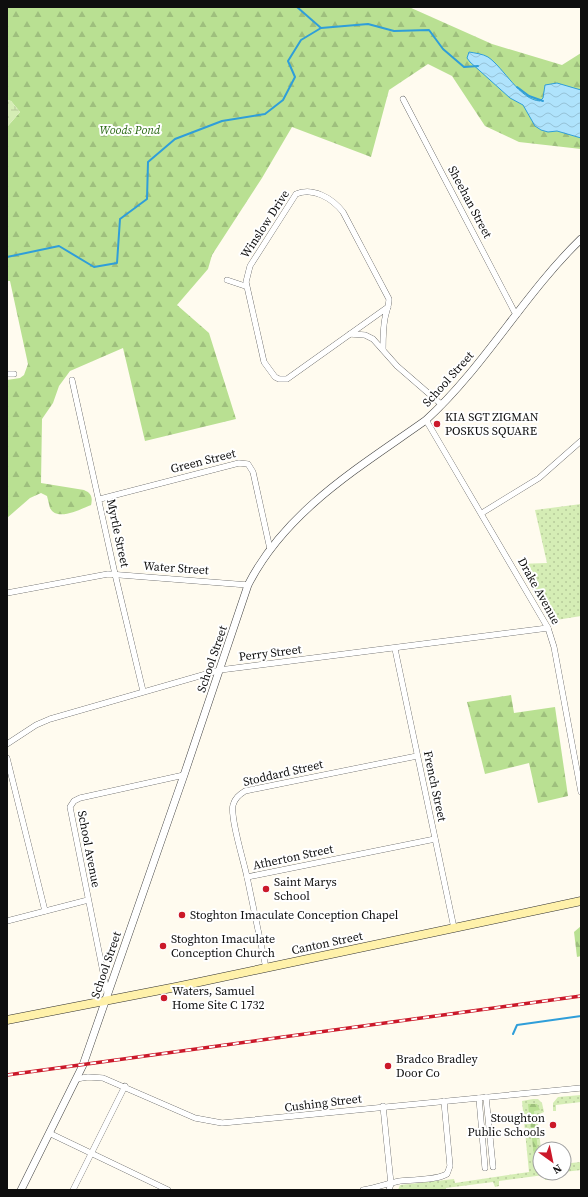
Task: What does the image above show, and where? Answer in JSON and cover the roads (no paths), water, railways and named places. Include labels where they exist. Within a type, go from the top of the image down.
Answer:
[{"type":"main road","name":"Canton Street","points":[[7,1020],[105,1002],[581,901]]},
{"type":"street","name":"Sheehan Street","points":[[403,99],[514,310],[518,313]]},
{"type":"street","name":"Winslow Drive","points":[[245,286],[250,266],[293,197],[296,194],[307,191],[326,196],[338,205],[343,212],[387,294],[388,306],[383,330],[383,349]]},
{"type":"street","name":"School Street","points":[[21,1190],[83,1065],[105,1002],[107,992],[184,775],[248,585],[260,562],[301,513],[317,498],[426,420],[442,406],[546,278],[581,238]]},
{"type":"street","points":[[227,280],[245,286],[253,310],[264,362],[276,378],[279,379],[287,379],[388,306]]},
{"type":"street","points":[[349,334],[365,335],[373,339],[397,366],[442,406]]},
{"type":"street","points":[[7,374],[14,374]]},
{"type":"street","name":"Myrtle Street","points":[[72,380],[100,499],[115,574],[143,691]]},
{"type":"street","name":"Drake Avenue","points":[[426,420],[482,513],[548,628],[554,647],[580,780],[581,792]]},
{"type":"street","points":[[482,513],[538,478],[581,441]]},
{"type":"street","name":"Green Street","points":[[100,499],[239,463],[248,464],[253,472],[270,550]]},
{"type":"street","name":"Water Street","points":[[7,593],[89,576],[115,574],[248,585]]},
{"type":"street","name":"Perry Street","points":[[7,744],[36,725],[50,719],[220,670],[396,649],[548,628]]},
{"type":"street","name":"French Street","points":[[396,649],[417,756],[454,928]]},
{"type":"street","name":"Stoddard Street","points":[[247,877],[232,812],[235,800],[240,794],[245,791],[417,756]]},
{"type":"street","points":[[7,758],[45,911]]},
{"type":"street","name":"School Avenue","points":[[107,992],[70,811],[71,804],[80,798],[184,775]]},
{"type":"street","name":"Atherton Street","points":[[266,968],[247,877],[435,839]]},
{"type":"street","points":[[7,920],[88,900]]},
{"type":"street","name":"Cushing Street","points":[[76,1079],[88,1076],[103,1078],[125,1086],[196,1118],[222,1123],[279,1119],[383,1106],[581,1088]]},
{"type":"street","points":[[73,1190],[125,1086]]},
{"type":"street","points":[[483,1097],[493,1167]]},
{"type":"street","points":[[483,1097],[485,1168]]},
{"type":"street","points":[[363,1190],[390,1187],[399,1181],[441,1176],[449,1172],[450,1166],[444,1101]]},
{"type":"street","points":[[383,1106],[390,1187]]},
{"type":"street","points":[[49,1133],[168,1190]]},
{"type":"water","points":[[469,52],[488,57],[519,90],[533,99],[540,101],[543,98],[545,85],[557,83],[581,90],[581,138],[557,131],[548,132],[535,126],[523,105],[510,98],[470,62],[467,58]]},
{"type":"waterway","points":[[297,7],[321,28],[368,24],[394,31],[429,30],[443,49],[464,67],[478,66]]},
{"type":"waterway","points":[[7,257],[59,246],[94,267],[117,263],[120,219],[147,199],[148,162],[175,139],[222,121],[265,114],[283,100],[295,77],[288,61],[301,40],[321,28]]},
{"type":"waterway","points":[[517,87],[529,96],[543,101]]},
{"type":"waterway","points":[[513,1034],[517,1025],[581,1016]]},
{"type":"railway","points":[[7,1075],[581,996]]},
{"type":"place","name":"KIA SGT ZIGMAN POSKUS SQUARE","points":[[437,424]]},
{"type":"place","name":"Saint Marys School","points":[[266,889]]},
{"type":"place","name":"Stoghton Imaculate Conception Chapel","points":[[182,915]]},
{"type":"place","name":"Stoghton Imaculate Conception Church","points":[[163,946]]},
{"type":"place","name":"Waters, Samuel Home Site C 1732","points":[[164,998]]},
{"type":"place","name":"Bradco Bradley Door Co","points":[[388,1066]]},
{"type":"place","name":"Stoughton Public Schools","points":[[553,1125]]},
{"type":"park label","name":"Woods Pond","points":[[130,130]]}]
